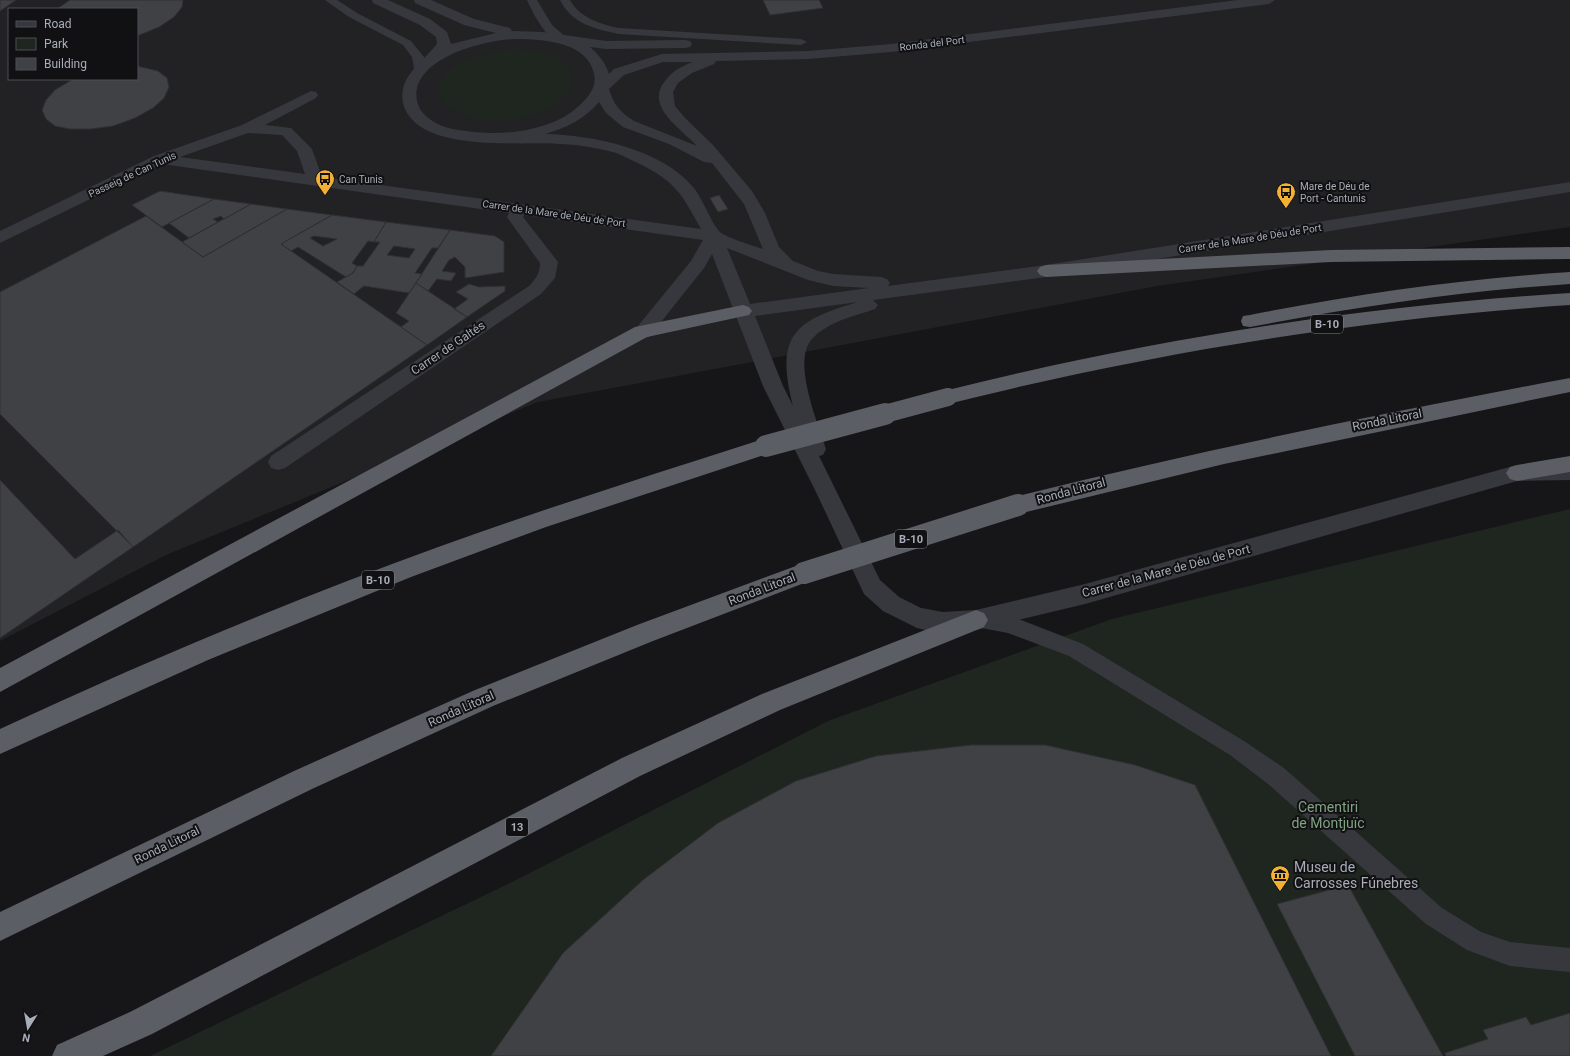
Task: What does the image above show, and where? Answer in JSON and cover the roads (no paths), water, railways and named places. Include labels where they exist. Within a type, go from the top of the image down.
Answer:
[{"type":"highway","points":[[1046,271],[1331,256],[1570,252]]},
{"type":"highway","points":[[1087,364],[1236,324],[1309,309],[1451,289],[1570,278]]},
{"type":"highway","name":"B-10","points":[[0,742],[67,710],[244,634],[404,569],[584,505],[766,446],[948,397],[1087,364],[1263,333],[1394,314],[1494,304],[1570,299]]},
{"type":"highway","points":[[0,681],[642,332],[743,311]]},
{"type":"highway","name":"Ronda Litoral","points":[[0,927],[52,900],[303,780],[484,698],[644,633],[804,573],[1018,505],[1123,478],[1340,429],[1570,385]]},
{"type":"highway","points":[[1421,414],[1570,400]]},
{"type":"highway","points":[[1517,473],[1570,464]]},
{"type":"highway","name":"13","points":[[68,1056],[141,1023],[631,767],[771,702],[976,620]]},
{"type":"street","points":[[378,0],[425,22],[442,35],[444,44],[432,60]]},
{"type":"street","points":[[420,0],[475,24],[532,35]]},
{"type":"street","name":"Ronda del Port","points":[[488,137],[514,136],[532,132],[564,121],[586,107],[595,98],[601,88],[619,72],[650,61],[679,56],[808,55],[891,48],[1269,0]]},
{"type":"street","points":[[532,35],[495,37],[470,42],[445,52],[432,60],[419,71],[409,90],[411,107],[417,116],[437,129],[470,136],[560,139],[588,142],[618,148],[641,157],[675,178],[688,191],[714,236],[796,269],[833,280],[930,287]]},
{"type":"street","name":"Ronda del Port","points":[[532,35],[606,45],[802,42],[882,36]]},
{"type":"street","points":[[563,40],[590,54],[598,62],[602,72],[601,88],[606,104],[619,118],[629,125],[676,142],[722,164]]},
{"type":"street","points":[[742,56],[708,61],[695,65],[676,77],[666,91],[666,100],[674,114],[722,164],[758,214],[766,242],[782,260],[796,269]]},
{"type":"street","name":"Passeig de Can Tunis","points":[[0,238],[160,159],[247,128],[311,95]]},
{"type":"street","points":[[247,128],[286,130],[304,149],[315,180]]},
{"type":"street","name":"Carrer de la Mare de Déu de Port","points":[[160,159],[714,236],[773,386],[826,490],[872,587],[891,604],[917,618],[943,623],[976,620],[1085,594],[1517,473],[1570,472]]},
{"type":"street","name":"Carrer de la Mare de Déu de Port","points":[[743,311],[1046,271],[1094,262],[1570,187]]},
{"type":"street","name":"Carrer de Galtés","points":[[278,462],[534,290],[544,281],[550,271],[549,262],[514,216],[519,208]]},
{"type":"street","points":[[642,332],[698,264],[714,236]]},
{"type":"street","name":"Carrer de la Mare de Déu de Port","points":[[826,490],[795,367],[797,349],[802,338],[822,321],[930,287]]},
{"type":"lane","points":[[330,0],[353,15],[407,43],[418,57],[419,71]]},
{"type":"lane","points":[[532,0],[542,21],[556,36],[563,40]]},
{"type":"lane","points":[[565,0],[568,8],[582,19],[604,28],[619,31],[802,42]]},
{"type":"lane","points":[[976,620],[1008,624],[1076,650],[1237,748],[1276,776],[1434,916],[1475,942],[1510,954],[1570,960]]},
{"type":"place","name":"Can Tunis","points":[[325,196]]},
{"type":"place","name":"Mare de Déu de Port - Cantunis","points":[[1286,209]]},
{"type":"place","name":"Museu de Carrosses Fúnebres","points":[[1280,892]]},
{"type":"park label","name":"Cementiri de Montjuïc","points":[[1328,816]]}]
